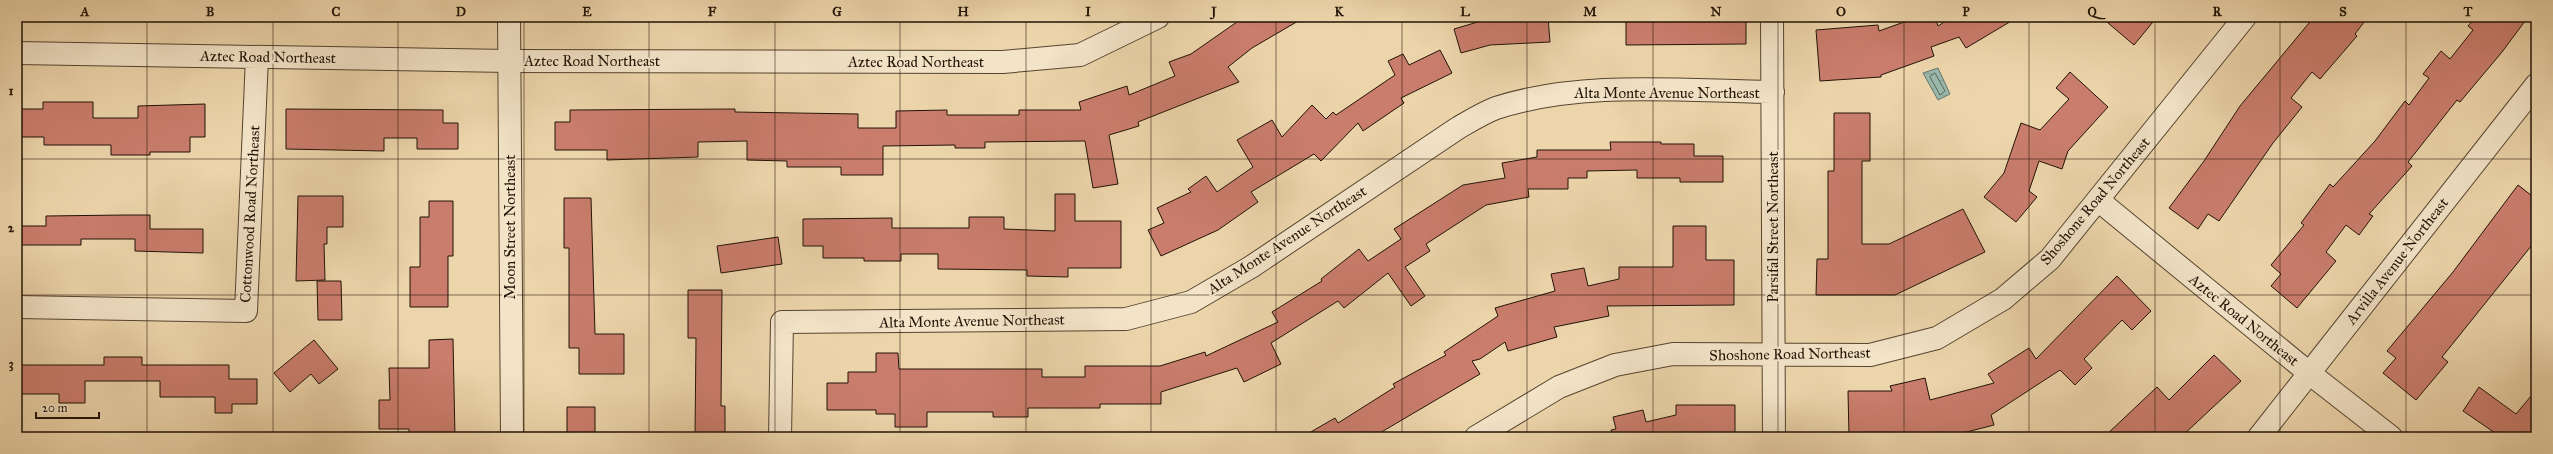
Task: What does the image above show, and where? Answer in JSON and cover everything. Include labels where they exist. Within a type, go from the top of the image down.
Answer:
[{"type":"street","name":"Moon Street Northeast","points":[[509,17],[512,437]]},
{"type":"street","name":"Aztec Road Northeast","points":[[17,53],[509,61],[1003,62],[1080,55],[1158,17]]},
{"type":"street","name":"Parsifal Street Northeast","points":[[1772,17],[1774,437]]},
{"type":"street","name":"Shoshone Road Northeast","points":[[1476,437],[1559,386],[1615,365],[1673,354],[1774,356],[1870,355],[1937,338],[2003,299],[2050,259],[2245,17]]},
{"type":"street","name":"Cottonwood Road Northeast","points":[[17,307],[246,311],[257,57]]},
{"type":"street","name":"Arvilla Avenue Northeast","points":[[2259,437],[2536,85]]},
{"type":"street","name":"Alta Monte Avenue Northeast","points":[[780,437],[782,322],[1126,319],[1191,302],[1251,267],[1458,128],[1494,109],[1543,96],[1600,90],[1773,92]]},
{"type":"street","name":"Aztec Road Northeast","points":[[2098,200],[2309,373],[2391,437]]},
{"type":"water","points":[[1938,68],[1950,94],[1938,100],[1923,73]]},
{"type":"building","points":[[1244,17],[1305,17],[1252,48],[1228,67],[1239,82],[1138,122],[1139,126],[1109,135],[1118,184],[1093,188],[1085,141],[985,142],[985,148],[955,148],[955,145],[883,146],[883,175],[841,175],[841,167],[787,167],[787,161],[747,160],[747,141],[698,142],[698,157],[607,160],[607,150],[555,150],[555,122],[570,122],[570,110],[735,109],[735,112],[858,114],[858,128],[896,128],[896,111],[947,110],[947,115],[1019,115],[1019,110],[1081,110],[1079,102],[1127,86],[1129,95],[1175,76],[1169,62],[1191,54]]},
{"type":"building","points":[[1532,17],[1548,17],[1550,42],[1490,45],[1461,53],[1454,29],[1491,18],[1492,21],[1532,20]]},
{"type":"building","points":[[1626,17],[1746,17],[1746,44],[1626,45]]},
{"type":"building","points":[[1918,17],[1935,17],[1938,26],[1952,17],[2018,17],[1966,48],[1959,37],[1931,47],[1934,56],[1881,75],[1881,77],[1820,81],[1816,30],[1878,25],[1879,31]]},
{"type":"building","points":[[2101,17],[2157,17],[2134,45]]},
{"type":"building","points":[[2314,17],[2368,17],[2355,34],[2357,36],[2320,79],[2312,72],[2291,98],[2302,107],[2273,143],[2219,221],[2208,214],[2198,229],[2169,208],[2204,161],[2240,106]]},
{"type":"building","points":[[2476,17],[2528,17],[2502,52],[2460,102],[2457,100],[2408,162],[2412,166],[2369,214],[2373,216],[2359,235],[2346,225],[2326,252],[2336,261],[2297,308],[2271,286],[2281,274],[2271,265],[2304,225],[2301,223],[2330,184],[2333,187],[2375,141],[2405,101],[2409,105],[2429,78],[2423,74],[2441,51],[2450,59],[2473,30],[2468,26]]},
{"type":"building","points":[[1440,50],[1452,73],[1401,98],[1404,103],[1363,131],[1358,123],[1321,161],[1314,154],[1251,192],[1258,202],[1218,230],[1161,256],[1148,230],[1164,223],[1157,208],[1191,192],[1188,189],[1206,176],[1217,192],[1253,167],[1237,140],[1272,120],[1282,137],[1312,105],[1326,119],[1333,112],[1336,115],[1395,75],[1388,61],[1403,54],[1409,65]]},
{"type":"building","points":[[2070,72],[2108,107],[2068,151],[2062,169],[2039,161],[2029,191],[2037,197],[2016,222],[1984,197],[2004,173],[2021,123],[2040,130],[2069,99],[2056,88]]},
{"type":"building","points":[[43,102],[93,102],[93,118],[138,118],[138,106],[205,104],[205,137],[190,137],[190,152],[150,152],[150,155],[111,155],[111,145],[44,145],[44,137],[17,137],[17,109],[43,109]]},
{"type":"building","points":[[286,109],[443,110],[443,123],[458,123],[458,149],[417,149],[417,138],[384,138],[384,151],[286,149]]},
{"type":"building","points":[[1834,113],[1870,113],[1870,161],[1862,161],[1862,244],[1889,244],[1963,209],[1985,252],[1895,295],[1816,295],[1817,259],[1828,259],[1828,171],[1834,171]]},
{"type":"building","points":[[1610,142],[1661,142],[1661,144],[1694,144],[1694,156],[1723,156],[1723,182],[1680,182],[1680,178],[1637,178],[1637,170],[1587,171],[1587,178],[1568,178],[1568,189],[1528,189],[1529,197],[1486,205],[1426,244],[1430,251],[1405,267],[1425,296],[1411,306],[1388,273],[1344,308],[1338,301],[1271,343],[1281,364],[1244,382],[1237,368],[1161,392],[1161,404],[1100,404],[1100,408],[1028,408],[1028,417],[993,417],[993,412],[927,412],[927,427],[895,427],[895,414],[876,414],[876,410],[827,410],[827,383],[848,383],[848,372],[876,372],[876,353],[898,353],[899,369],[1042,369],[1042,377],[1085,377],[1085,366],[1160,366],[1205,352],[1206,356],[1278,322],[1272,312],[1322,281],[1321,279],[1359,249],[1368,261],[1401,239],[1394,229],[1463,185],[1505,178],[1502,163],[1537,157],[1537,150],[1611,150]]},
{"type":"building","points":[[2518,185],[2536,199],[2536,240],[2442,357],[2448,362],[2416,400],[2383,373],[2396,358],[2387,351],[2453,272]]},
{"type":"building","points":[[1055,194],[1075,194],[1075,221],[1121,221],[1121,268],[1068,268],[1068,277],[1027,276],[1027,270],[938,269],[938,254],[901,254],[901,261],[864,261],[864,258],[823,258],[823,246],[803,246],[803,219],[892,218],[892,228],[969,228],[969,217],[1004,217],[1004,229],[1055,231]]},
{"type":"building","points":[[298,196],[343,196],[343,227],[327,227],[327,244],[324,244],[325,280],[296,281]]},
{"type":"building","points":[[564,198],[591,198],[595,334],[624,334],[624,374],[579,374],[579,348],[569,348],[569,248],[564,248]]},
{"type":"building","points":[[429,201],[453,201],[453,256],[448,256],[448,307],[410,307],[410,267],[420,267],[420,217],[429,217]]},
{"type":"building","points":[[150,215],[150,229],[203,229],[203,253],[135,251],[135,239],[81,239],[81,245],[17,245],[17,226],[46,226],[46,216]]},
{"type":"building","points":[[1673,226],[1706,226],[1706,260],[1734,260],[1734,305],[1607,306],[1609,316],[1554,327],[1557,337],[1508,351],[1505,342],[1480,359],[1472,361],[1480,374],[1373,437],[1302,437],[1335,418],[1338,423],[1395,387],[1393,384],[1446,355],[1444,352],[1498,316],[1495,308],[1555,291],[1551,274],[1584,268],[1588,286],[1619,279],[1619,267],[1673,267]]},
{"type":"building","points":[[778,237],[782,264],[721,273],[717,246]]},
{"type":"building","points":[[2117,276],[2151,311],[2132,330],[2122,320],[2084,359],[2092,368],[2075,385],[2060,370],[1991,415],[1994,425],[1947,437],[1849,437],[1848,391],[1892,391],[1890,386],[1925,378],[1930,400],[1994,383],[1988,374],[2029,348],[2036,359]]},
{"type":"building","points":[[317,281],[341,281],[342,320],[318,320]]},
{"type":"building","points":[[688,290],[722,290],[721,406],[725,406],[725,437],[695,437],[696,338],[688,338]]},
{"type":"building","points":[[453,339],[455,437],[409,437],[409,429],[379,429],[379,400],[390,400],[389,368],[429,368],[429,340]]},
{"type":"building","points":[[314,340],[338,369],[319,384],[311,374],[290,392],[274,373]]},
{"type":"building","points":[[2214,355],[2241,381],[2181,437],[2104,437],[2157,387],[2169,400]]},
{"type":"building","points":[[104,357],[142,357],[142,365],[229,365],[229,379],[257,379],[257,404],[232,404],[232,413],[215,413],[215,397],[160,397],[160,381],[85,381],[85,403],[59,403],[59,394],[17,394],[17,365],[104,365]]},
{"type":"building","points":[[2479,387],[2516,414],[2536,390],[2536,437],[2501,437],[2463,411]]},
{"type":"building","points":[[1676,405],[1735,405],[1735,436],[1612,437],[1611,430],[1616,429],[1613,417],[1643,410],[1646,422],[1676,415]]},
{"type":"building","points":[[567,407],[595,407],[595,437],[567,437]]}]
